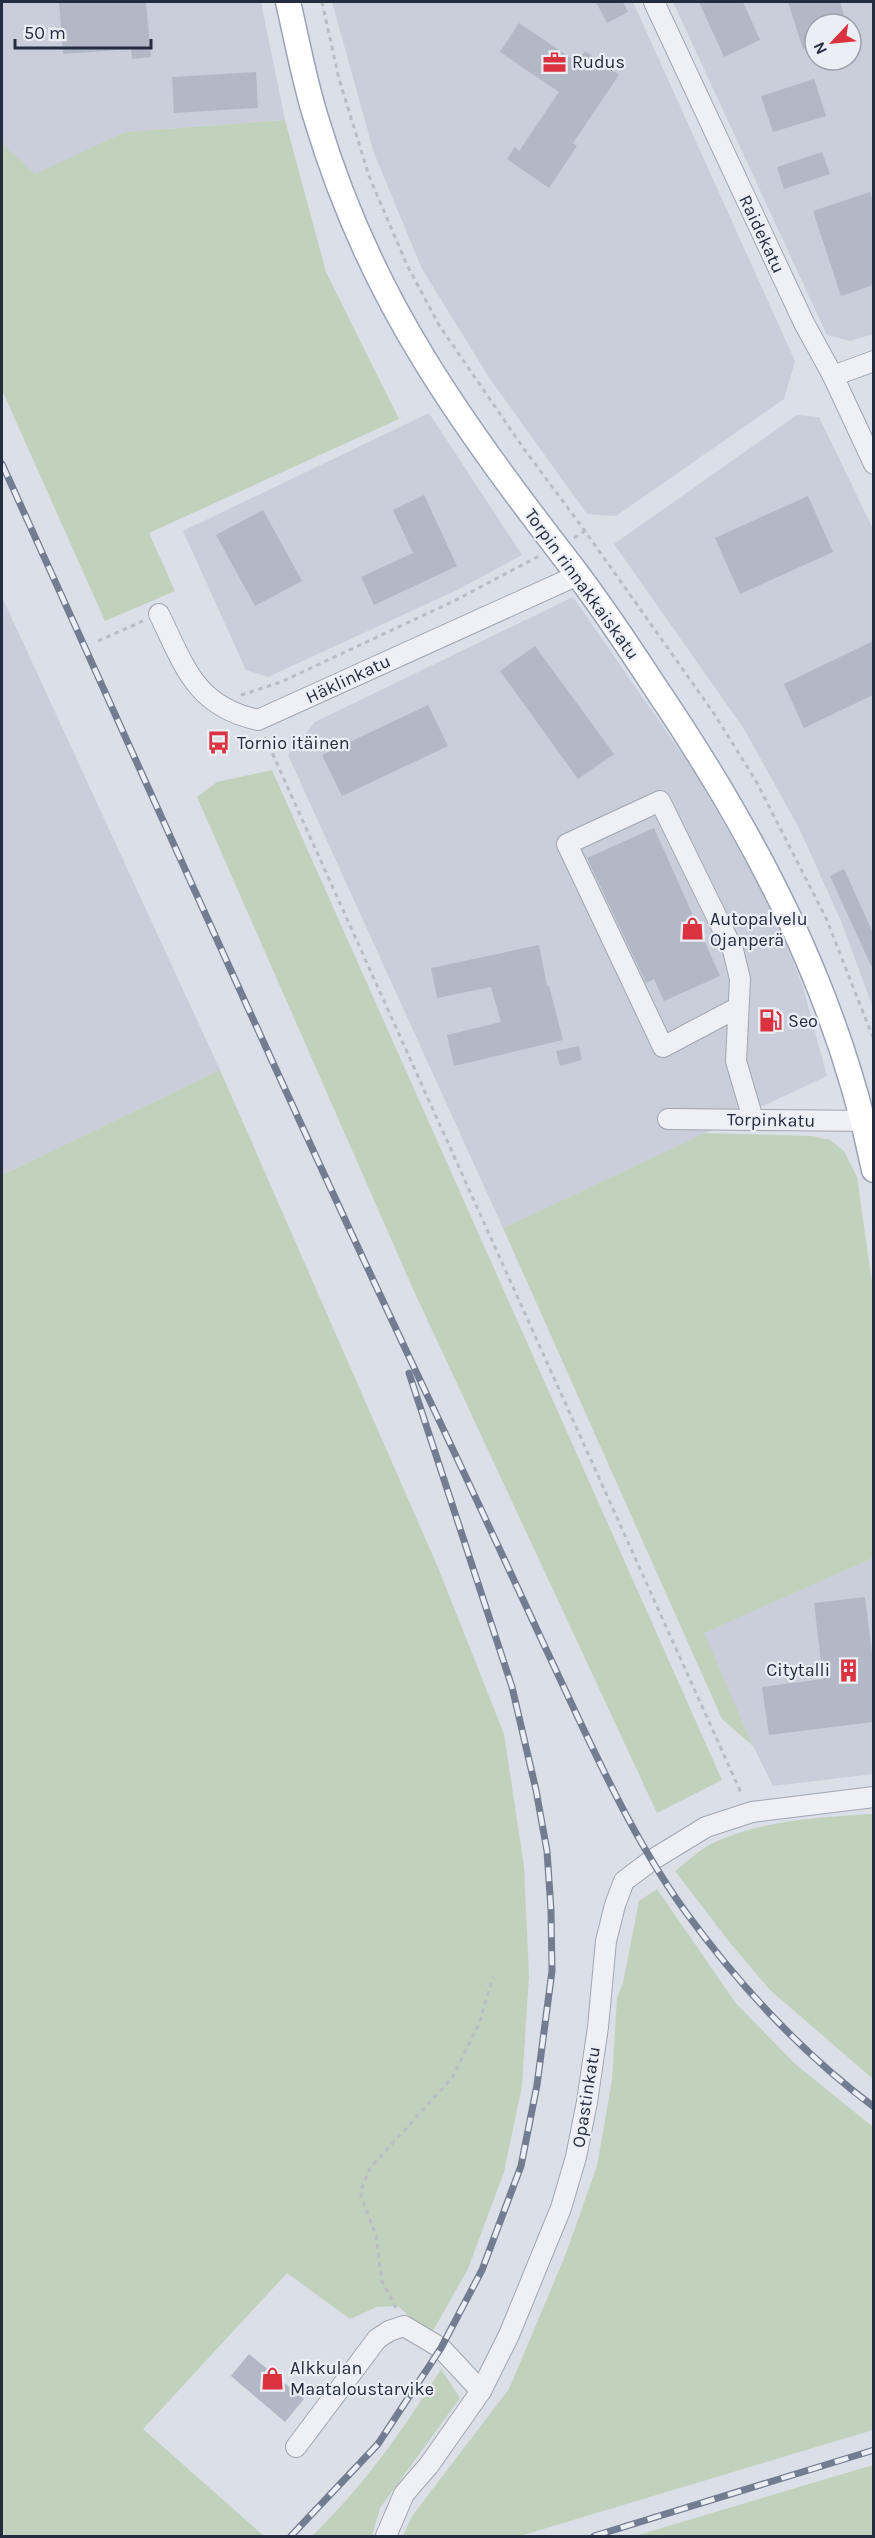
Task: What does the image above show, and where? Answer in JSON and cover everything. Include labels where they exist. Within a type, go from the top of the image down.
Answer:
[{"type":"main road","name":"Torpin rinnakkaiskatu","points":[[288,2],[315,114],[359,237],[424,359],[462,418],[555,547],[578,575],[675,716],[716,779],[750,838],[821,987],[868,1122],[873,1170]]},
{"type":"street","name":"Raidekatu","points":[[654,2],[804,323],[833,376],[873,464]]},
{"type":"street","points":[[833,376],[873,361]]},
{"type":"street","name":"Häklinkatu","points":[[258,720],[578,575]]},
{"type":"street","points":[[159,614],[192,681],[216,704],[236,715],[258,720]]},
{"type":"street","points":[[738,1008],[663,1047],[567,844],[660,801],[733,950],[740,979],[736,1061],[753,1119]]},
{"type":"street","name":"Torpinkatu","points":[[668,1119],[868,1122]]},
{"type":"street","name":"Opastinkatu","points":[[386,2536],[404,2494],[429,2465],[481,2391],[508,2335],[561,2208],[576,2157],[597,2027],[606,1941],[624,1881],[652,1860],[706,1827],[752,1812],[873,1797]]},
{"type":"street","points":[[296,2447],[377,2339],[389,2331],[405,2326],[441,2348],[481,2391]]},
{"type":"path","points":[[322,2],[339,79],[369,176],[407,265],[439,325],[479,386],[713,712],[756,781],[826,918],[873,1040]]},
{"type":"path","points":[[216,704],[281,682],[454,601],[585,531]]},
{"type":"path","points":[[98,641],[159,614]]},
{"type":"path","points":[[258,720],[730,1770],[752,1812]]},
{"type":"path","points":[[405,2326],[382,2281],[376,2236],[361,2196],[362,2188],[370,2168],[452,2078],[478,2024],[493,1977]]},
{"type":"shaded area","points":[[2,2],[261,2],[285,120],[125,132],[35,175],[4,145],[2,139]]},
{"type":"shaded area","points":[[332,2],[633,2],[795,361],[784,399],[616,516],[587,514],[490,379],[422,269],[374,153]]},
{"type":"shaded area","points":[[673,2],[873,2],[873,334],[850,341],[827,335]]},
{"type":"shaded area","points":[[429,413],[522,555],[457,590],[268,677],[246,670],[183,531]]},
{"type":"shaded area","points":[[797,415],[819,417],[873,529],[873,1008],[841,921],[799,828],[744,729],[614,544]]},
{"type":"shaded area","points":[[2,597],[220,1070],[2,1175]]},
{"type":"shaded area","points":[[573,597],[691,767],[772,907],[803,987],[827,1076],[503,1228],[288,755],[315,722]]},
{"type":"shaded area","points":[[873,1558],[873,1774],[773,1786],[703,1633]]},
{"type":"green space","points":[[285,120],[326,272],[399,419],[149,533],[175,591],[105,621],[2,390],[2,139],[4,145],[35,174],[125,132]]},
{"type":"green space","points":[[272,770],[722,1780],[657,1813],[413,1289],[197,797],[217,782]]},
{"type":"green space","points":[[220,1070],[437,1565],[504,1734],[524,1866],[529,1976],[522,2086],[504,2172],[468,2269],[430,2336],[398,2306],[377,2307],[350,2319],[287,2273],[143,2429],[264,2536],[5,2536],[2,2528],[2,1175]]},
{"type":"green space","points":[[705,1133],[812,1136],[830,1140],[844,1151],[857,1177],[874,1297],[873,1558],[704,1633],[753,1746],[722,1719],[503,1228]]},
{"type":"green space","points":[[874,1814],[873,2079],[770,1990],[675,1871],[708,1846],[752,1829],[812,1818]]},
{"type":"green space","points":[[657,1889],[735,2002],[794,2063],[873,2127],[873,2430],[520,2536],[403,2536],[412,2516],[509,2389],[565,2256],[597,2166],[612,2080],[617,1997],[623,1983],[639,1901]]},
{"type":"green space","points":[[441,2369],[460,2398],[380,2508],[372,2536],[312,2536],[382,2457]]},
{"type":"green space","points":[[873,2465],[873,2536],[635,2536]]},
{"type":"building","points":[[59,2],[146,2],[151,57],[132,59],[131,49],[63,54]]},
{"type":"building","points":[[596,2],[623,2],[628,12],[607,23]]},
{"type":"building","points":[[699,2],[743,2],[760,40],[724,57]]},
{"type":"building","points":[[788,2],[840,2],[843,12],[803,12],[803,49]]},
{"type":"building","points":[[519,23],[577,62],[585,51],[619,75],[573,143],[577,146],[549,188],[507,159],[515,147],[519,151],[559,92],[500,52]]},
{"type":"building","points":[[256,72],[258,108],[174,113],[172,77]]},
{"type":"building","points":[[814,79],[826,116],[773,132],[761,96]]},
{"type":"building","points":[[822,152],[830,174],[784,189],[777,167]]},
{"type":"building","points":[[870,192],[873,203],[873,285],[841,296],[813,211]]},
{"type":"building","points":[[424,495],[457,566],[374,605],[361,577],[413,553],[393,510]]},
{"type":"building","points":[[808,496],[833,552],[740,594],[715,538]]},
{"type":"building","points":[[263,510],[302,581],[255,606],[216,535]]},
{"type":"building","points":[[873,641],[873,695],[804,728],[784,684]]},
{"type":"building","points":[[535,646],[614,754],[578,779],[500,671]]},
{"type":"building","points":[[428,705],[448,746],[342,796],[322,755]]},
{"type":"building","points":[[654,828],[720,976],[664,1001],[654,979],[646,983],[587,858]]},
{"type":"building","points":[[844,869],[873,933],[873,970],[830,876]]},
{"type":"building","points":[[539,945],[547,986],[549,986],[563,1040],[454,1066],[447,1035],[501,1022],[491,987],[437,998],[431,968]]},
{"type":"building","points":[[772,1009],[781,1027],[767,1034],[758,1016]]},
{"type":"building","points":[[579,1046],[582,1060],[560,1066],[556,1051]]},
{"type":"building","name":"Citytalli","points":[[865,1597],[873,1661],[873,1722],[769,1735],[762,1687],[823,1679],[814,1603]]},
{"type":"building","points":[[249,2354],[304,2399],[285,2422],[231,2376]]},
{"type":"railway","points":[[2,464],[320,1165],[617,1798],[667,1884],[727,1965],[797,2041],[874,2107]]},
{"type":"railway","points":[[291,2536],[378,2444],[441,2348],[482,2270],[521,2166],[537,2085],[552,1971],[547,1851],[536,1790],[512,1687],[409,1373]]},
{"type":"railway","points":[[594,2536],[874,2450]]},
{"type":"place","name":"Rudus","points":[[554,62]]},
{"type":"place","name":"Tornio itäinen","points":[[219,743]]},
{"type":"place","name":"Autopalvelu Ojanperä","points":[[692,929]]},
{"type":"place","name":"Seo","points":[[770,1021]]},
{"type":"place","name":"Citytalli","points":[[848,1670]]},
{"type":"place","name":"Alkkulan Maataloustarvike","points":[[272,2378]]}]
